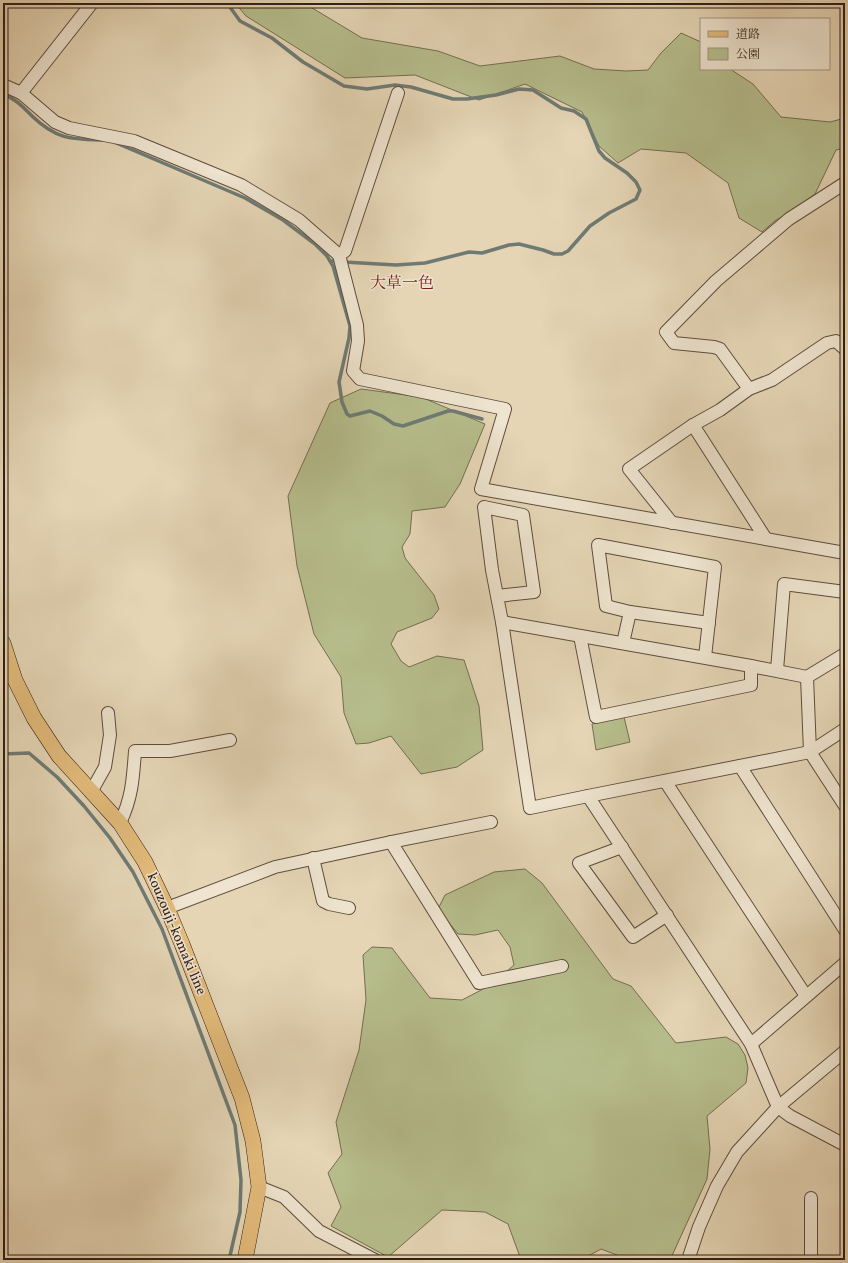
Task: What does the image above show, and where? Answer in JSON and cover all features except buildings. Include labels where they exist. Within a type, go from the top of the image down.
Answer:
[{"type":"main road","name":"kouzouji-komaki line","points":[[3,643],[15,680],[34,718],[59,756],[120,823],[145,862],[167,908],[242,1098],[253,1141],[259,1187],[245,1260]]},
{"type":"street","points":[[22,93],[92,3]]},
{"type":"street","points":[[3,85],[22,93],[55,122],[69,128],[134,141],[241,185],[299,220],[339,256],[357,325],[358,342],[353,371],[360,379],[505,409],[481,489],[845,553]]},
{"type":"street","points":[[339,256],[345,251],[398,93]]},
{"type":"street","points":[[749,388],[720,349],[714,347],[674,343],[666,332],[716,281],[788,219],[845,183]]},
{"type":"street","points":[[672,523],[629,469],[693,425],[720,410],[749,388],[772,380],[827,343],[836,341],[845,349]]},
{"type":"street","points":[[693,425],[766,539]]},
{"type":"street","points":[[497,596],[534,592],[524,522],[522,515],[484,507],[492,570],[497,596],[502,622],[530,808],[810,752],[845,729]]},
{"type":"street","points":[[705,657],[709,623],[715,567],[598,545],[606,606],[630,612],[709,623]]},
{"type":"street","points":[[777,670],[784,584],[845,592]]},
{"type":"street","points":[[624,643],[630,612]]},
{"type":"street","points":[[502,622],[705,657],[807,677],[845,654]]},
{"type":"street","points":[[580,636],[596,717],[751,685],[751,666]]},
{"type":"street","points":[[807,677],[810,752],[845,806]]},
{"type":"street","points":[[91,792],[105,767],[110,735],[108,713]]},
{"type":"street","points":[[120,823],[128,807],[133,782],[135,751],[170,751],[230,740]]},
{"type":"street","points":[[740,766],[845,930]]},
{"type":"street","points":[[665,781],[806,996]]},
{"type":"street","points":[[588,796],[752,1044],[778,1107],[790,1116],[842,1139]]},
{"type":"street","points":[[167,908],[275,867],[491,822]]},
{"type":"street","points":[[391,842],[479,983],[562,966]]},
{"type":"street","points":[[622,847],[579,863],[632,936],[667,915]]},
{"type":"street","points":[[313,858],[323,901],[328,904],[349,908]]},
{"type":"street","points":[[752,1044],[845,963]]},
{"type":"street","points":[[688,1260],[699,1227],[717,1186],[737,1152],[778,1107],[845,1051]]},
{"type":"street","points":[[259,1187],[284,1197],[319,1231],[375,1260]]},
{"type":"street","points":[[811,1198],[811,1260]]},
{"type":"green space","points":[[235,3],[304,3],[362,38],[438,51],[480,66],[560,56],[594,69],[626,71],[648,70],[661,53],[681,33],[700,42],[700,70],[732,70],[753,84],[781,117],[830,122],[845,118],[845,148],[836,150],[815,194],[793,211],[776,220],[762,232],[739,218],[728,183],[686,153],[641,149],[618,163],[599,146],[582,112],[525,84],[479,100],[415,75],[345,78],[246,16]]},
{"type":"green space","points":[[361,389],[421,397],[485,424],[460,484],[445,507],[412,511],[410,534],[402,547],[405,558],[434,595],[439,609],[432,618],[397,632],[391,644],[401,661],[409,667],[437,656],[464,660],[479,706],[483,750],[457,767],[421,774],[391,736],[369,743],[356,744],[344,713],[341,677],[314,634],[297,566],[288,496],[330,403]]},
{"type":"green space","points":[[624,717],[630,742],[596,750],[592,724]]},
{"type":"green space","points":[[525,869],[542,883],[613,979],[631,986],[676,1043],[726,1037],[738,1044],[745,1055],[748,1068],[746,1083],[707,1116],[710,1149],[707,1179],[670,1260],[621,1260],[617,1255],[601,1249],[581,1260],[539,1260],[520,1257],[508,1224],[485,1212],[442,1210],[388,1257],[331,1226],[341,1207],[328,1173],[342,1154],[336,1122],[359,1050],[366,1000],[363,955],[372,947],[392,948],[430,998],[462,1000],[491,985],[514,965],[510,947],[498,930],[475,935],[458,934],[438,909],[445,895],[494,872]]},
{"type":"waterway","points":[[227,3],[240,21],[272,38],[303,62],[344,86],[367,89],[395,85],[411,87],[453,99],[467,99],[496,95],[519,89],[533,90],[561,108],[574,111],[586,119],[599,151],[605,158],[627,173],[636,182],[640,190],[636,199],[609,213],[590,226],[568,251],[562,254],[554,254],[519,244],[509,245],[482,253],[469,252],[425,263],[396,265],[344,262]]},
{"type":"waterway","points":[[3,94],[16,101],[41,124],[56,133],[72,138],[101,140]]},
{"type":"waterway","points":[[114,142],[245,198],[283,220],[315,244],[327,256],[333,266],[350,326],[349,338],[339,382],[342,402],[347,414],[350,416],[370,411],[382,416],[394,424],[403,426],[448,411],[482,419]]},
{"type":"waterway","points":[[330,261],[338,261]]},
{"type":"waterway","points":[[3,754],[29,753],[57,777],[84,806],[110,838],[133,872],[162,929],[235,1125],[241,1180],[240,1212],[229,1260]]},
{"type":"district","name":"大草一色","points":[[402,284]]}]
